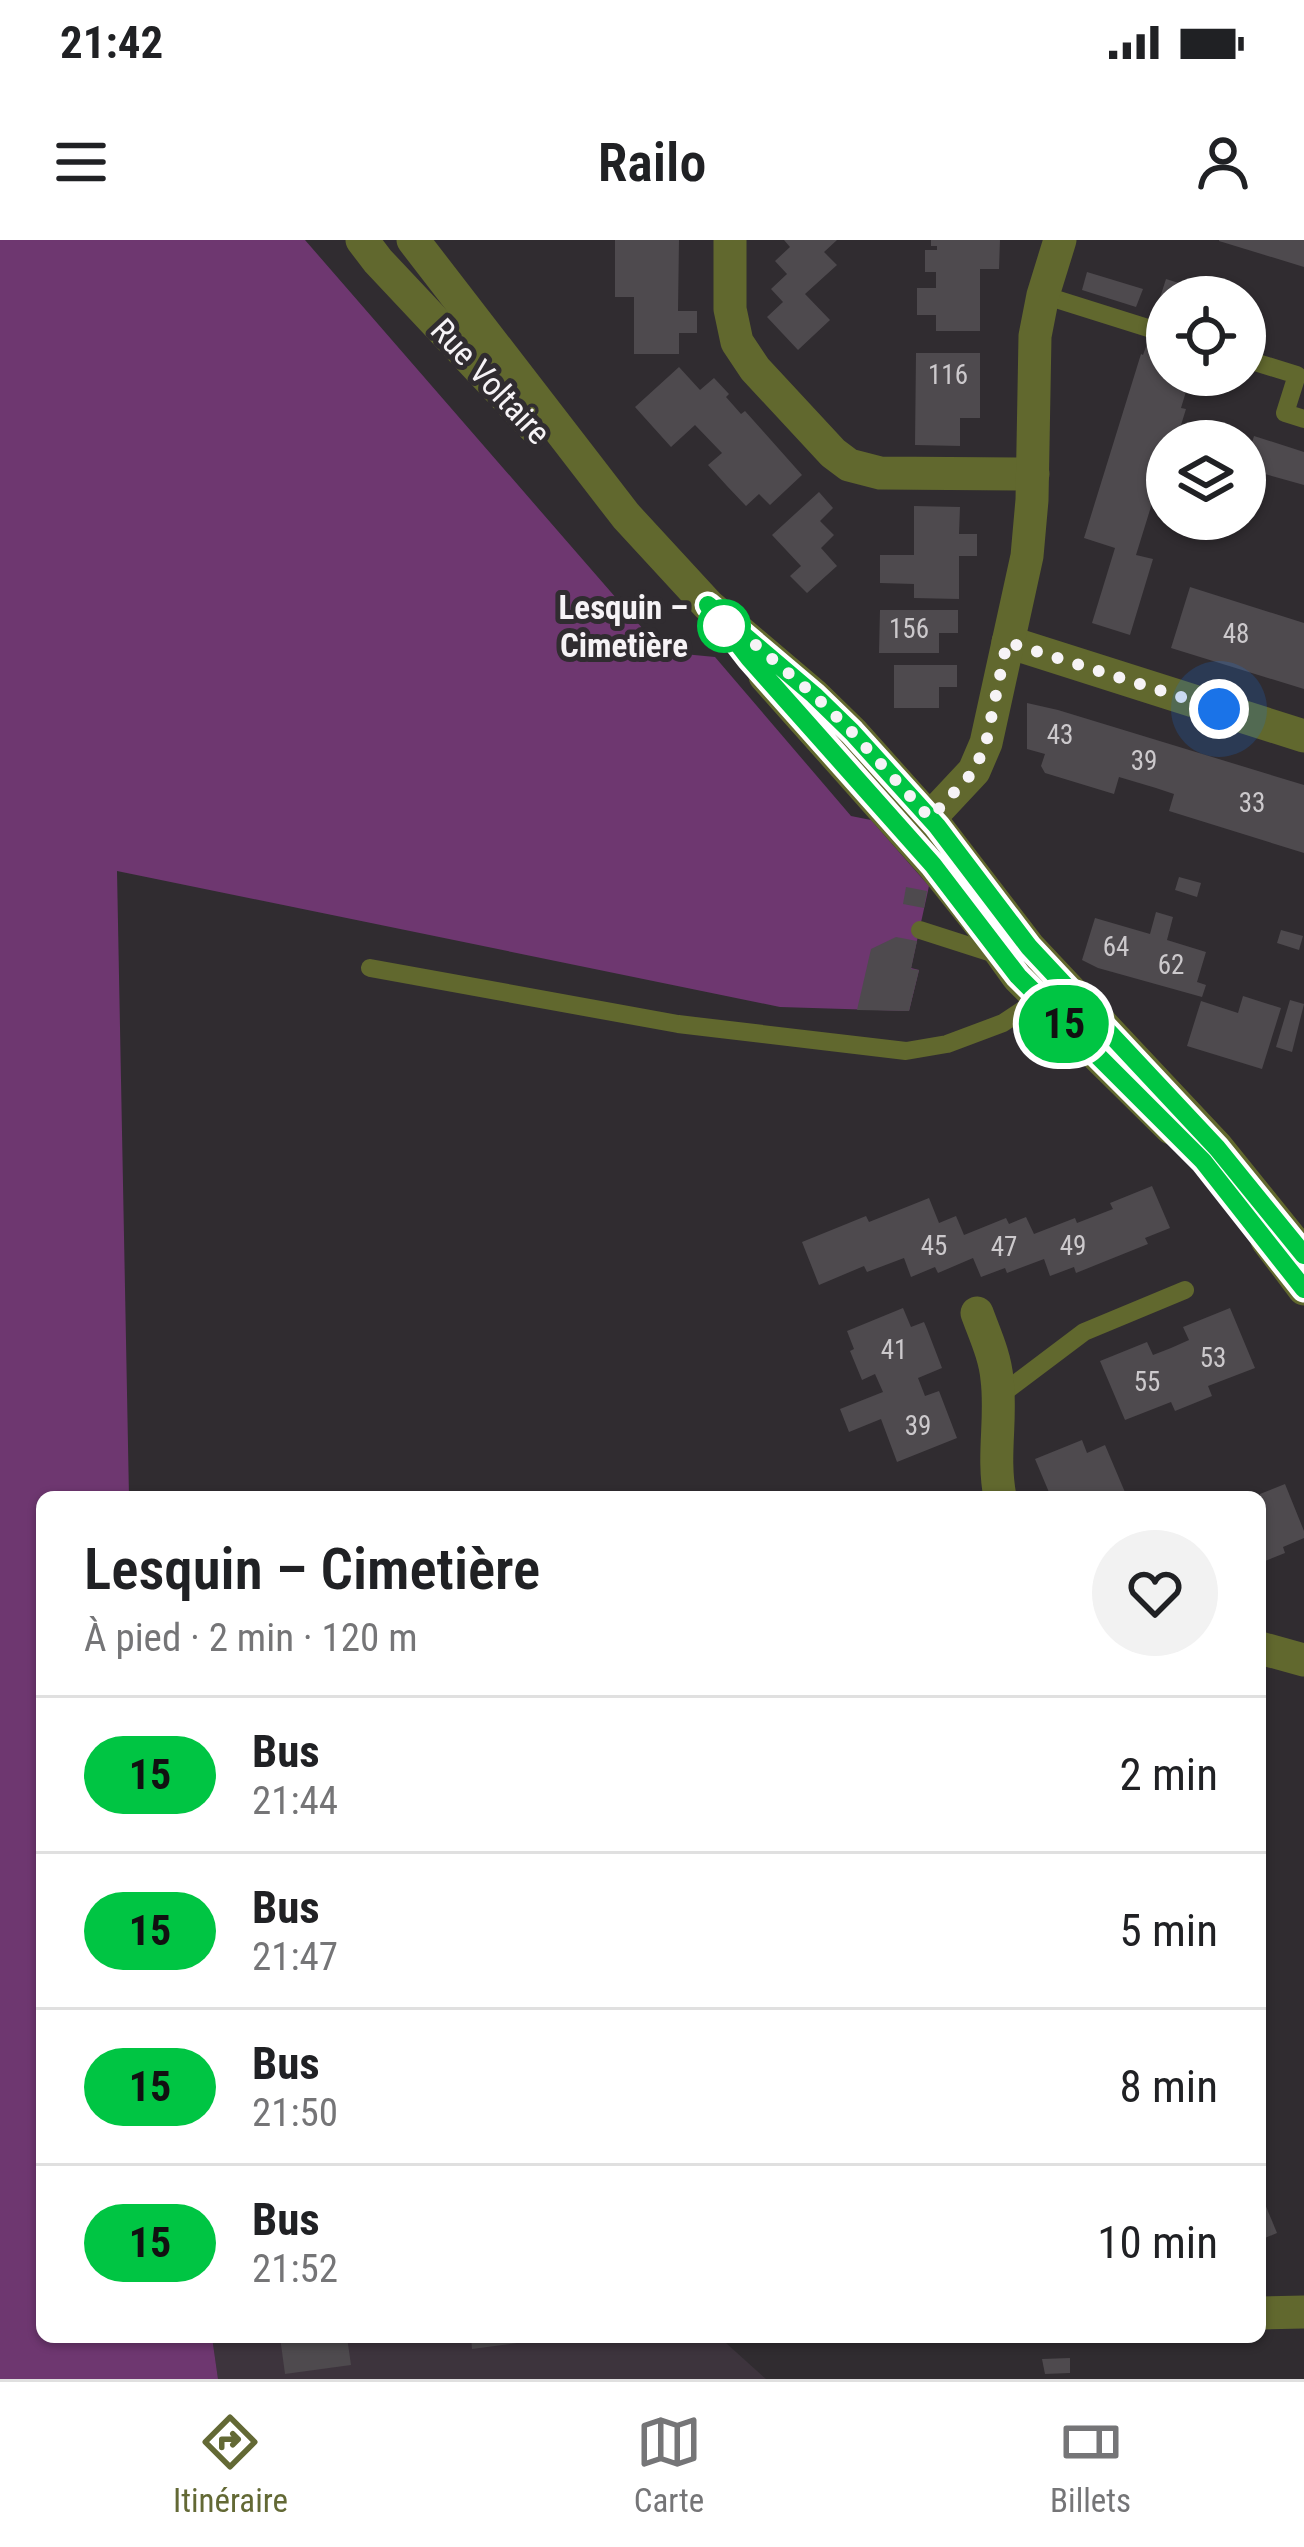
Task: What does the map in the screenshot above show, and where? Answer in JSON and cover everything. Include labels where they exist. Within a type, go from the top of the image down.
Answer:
[{"type":"street","name":"Rue Voltaire","points":[[362,240],[518,411],[626,516]]},
{"type":"street","name":"Rue Voltaire","points":[[413,240],[626,516],[708,605],[749,658],[918,827],[1217,1148],[1304,1255]]},
{"type":"street","points":[[730,240],[730,309],[737,342],[755,369],[833,453],[850,465],[880,473],[1033,474]]},
{"type":"street","points":[[918,827],[974,771],[986,743],[1027,556],[1034,361],[1043,295],[1060,240]]},
{"type":"street","points":[[1007,642],[1304,736]]},
{"type":"street","name":"Rue Voltaire","points":[[918,827],[955,892],[1039,999],[1203,1161],[1304,1289]]},
{"type":"street","points":[[977,1313],[993,1356],[999,1396],[995,1450],[999,1491]]},
{"type":"street","points":[[1266,1650],[1304,1660]]},
{"type":"street","points":[[1266,2313],[1304,2312]]},
{"type":"lane","points":[[1043,295],[1146,327]]},
{"type":"lane","points":[[1266,365],[1297,375],[1285,413],[1304,419]]},
{"type":"lane","points":[[920,930],[1004,956]]},
{"type":"lane","points":[[370,968],[677,1024],[906,1051],[946,1044],[1003,1023],[1039,999]]},
{"type":"lane","points":[[999,1396],[1084,1332],[1184,1290]]},
{"type":"shaded area","points":[[0,240],[305,240],[663,652],[715,657],[851,816],[871,820],[929,886],[911,968],[919,970],[909,1011],[780,1007],[117,871],[129,1491],[36,1491],[36,2343],[213,2343],[218,2379],[0,2379]]},
{"type":"shaded area","points":[[213,2343],[726,2343],[766,2379],[218,2379]]},
{"type":"building","points":[[615,240],[679,240],[678,311],[697,311],[697,333],[679,333],[679,354],[634,354],[634,297],[615,297]]},
{"type":"building","points":[[784,240],[837,240],[824,252],[837,265],[805,294],[830,320],[798,350],[767,317],[783,302],[771,289],[787,274],[775,261],[790,247]]},
{"type":"building","points":[[931,240],[1000,240],[999,269],[980,269],[980,331],[936,331],[936,315],[917,315],[917,288],[936,288],[936,272],[925,272],[925,250],[937,250]]},
{"type":"building","points":[[1304,240],[1304,267],[1219,241]]},
{"type":"building","points":[[1087,272],[1143,289],[1136,307],[1082,290]]},
{"type":"building","points":[[1146,347],[1146,396],[1185,396],[1181,408],[1186,409],[1183,420],[1146,420],[1146,523],[1136,555],[1153,559],[1130,635],[1092,623],[1115,548],[1084,538]]},
{"type":"building","points":[[916,353],[980,353],[980,418],[960,418],[960,446],[915,445]]},
{"type":"building","points":[[679,367],[700,390],[714,378],[741,414],[745,411],[802,475],[770,505],[759,494],[746,506],[727,486],[708,465],[722,453],[695,425],[671,447],[635,407]]},
{"type":"building","points":[[1266,440],[1304,452],[1304,485],[1266,474]]},
{"type":"building","points":[[819,492],[833,508],[820,521],[834,535],[821,548],[837,566],[807,593],[790,576],[801,566],[772,535]]},
{"type":"building","points":[[914,506],[960,507],[959,534],[977,534],[977,556],[959,556],[959,599],[914,598],[914,584],[880,583],[880,555],[914,555]]},
{"type":"building","points":[[1190,587],[1304,623],[1304,689],[1171,648]]},
{"type":"building","points":[[880,610],[958,610],[958,633],[939,633],[939,653],[879,653]]},
{"type":"building","points":[[894,665],[957,665],[957,687],[939,687],[939,708],[894,708]]},
{"type":"building","points":[[1027,703],[1304,785],[1304,853],[1169,811],[1174,794],[1156,788],[1119,777],[1114,794],[1045,773],[1041,766],[1045,754],[1027,749]]},
{"type":"building","points":[[1179,877],[1201,883],[1197,897],[1175,890]]},
{"type":"building","points":[[906,887],[927,891],[924,908],[903,904]]},
{"type":"building","points":[[1156,912],[1173,917],[1167,940],[1206,952],[1197,982],[1206,985],[1202,997],[1082,960],[1095,918],[1150,934]]},
{"type":"building","points":[[1281,930],[1303,936],[1299,950],[1277,943]]},
{"type":"building","points":[[896,937],[917,941],[911,969],[919,970],[909,1011],[857,1010],[871,949]]},
{"type":"building","points":[[1243,996],[1281,1008],[1262,1069],[1187,1046],[1201,1001],[1238,1013]]},
{"type":"building","points":[[1290,1000],[1304,1004],[1292,1052],[1276,1047]]},
{"type":"building","points":[[1152,1186],[1170,1228],[1145,1238],[1148,1244],[1076,1273],[1074,1267],[1050,1276],[1044,1259],[981,1277],[973,1258],[938,1273],[935,1267],[911,1277],[904,1258],[867,1272],[864,1266],[819,1285],[802,1242],[866,1216],[869,1222],[929,1198],[939,1223],[956,1216],[964,1235],[1006,1218],[1009,1224],[1026,1217],[1034,1234],[1113,1209],[1110,1203]]},
{"type":"building","points":[[903,1308],[911,1327],[924,1322],[927,1329],[942,1368],[918,1378],[925,1396],[939,1391],[957,1438],[897,1462],[881,1419],[849,1432],[840,1409],[883,1392],[875,1374],[862,1380],[847,1331]]},
{"type":"building","points":[[1230,1308],[1255,1368],[1208,1386],[1212,1396],[1175,1411],[1171,1402],[1125,1420],[1100,1361],[1147,1342],[1153,1355],[1171,1348],[1189,1340],[1183,1327]]},
{"type":"building","points":[[1082,1440],[1087,1453],[1105,1445],[1124,1491],[1048,1491],[1035,1459]]},
{"type":"building","points":[[1285,1484],[1304,1538],[1266,1561],[1266,1492]]},
{"type":"building","points":[[1266,2206],[1277,2233],[1266,2238]]},
{"type":"building","points":[[281,2343],[348,2343],[351,2365],[285,2374]]},
{"type":"building","points":[[472,2343],[517,2343],[472,2349]]},
{"type":"building","points":[[1070,2358],[1070,2373],[1045,2374],[1042,2359]]},
{"type":"bus line","name":"15","points":[[1304,1255],[1217,1148],[1029,947],[937,826],[852,732],[708,605],[749,658],[933,865],[1018,976],[1203,1161],[1304,1289]]},
{"type":"place","name":"Lesquin – Cimetière","points":[[724,626]]},
{"type":"route","points":[[724,626],[728,621],[814,695],[930,818],[974,771],[986,743],[1007,642],[1219,709]]}]
